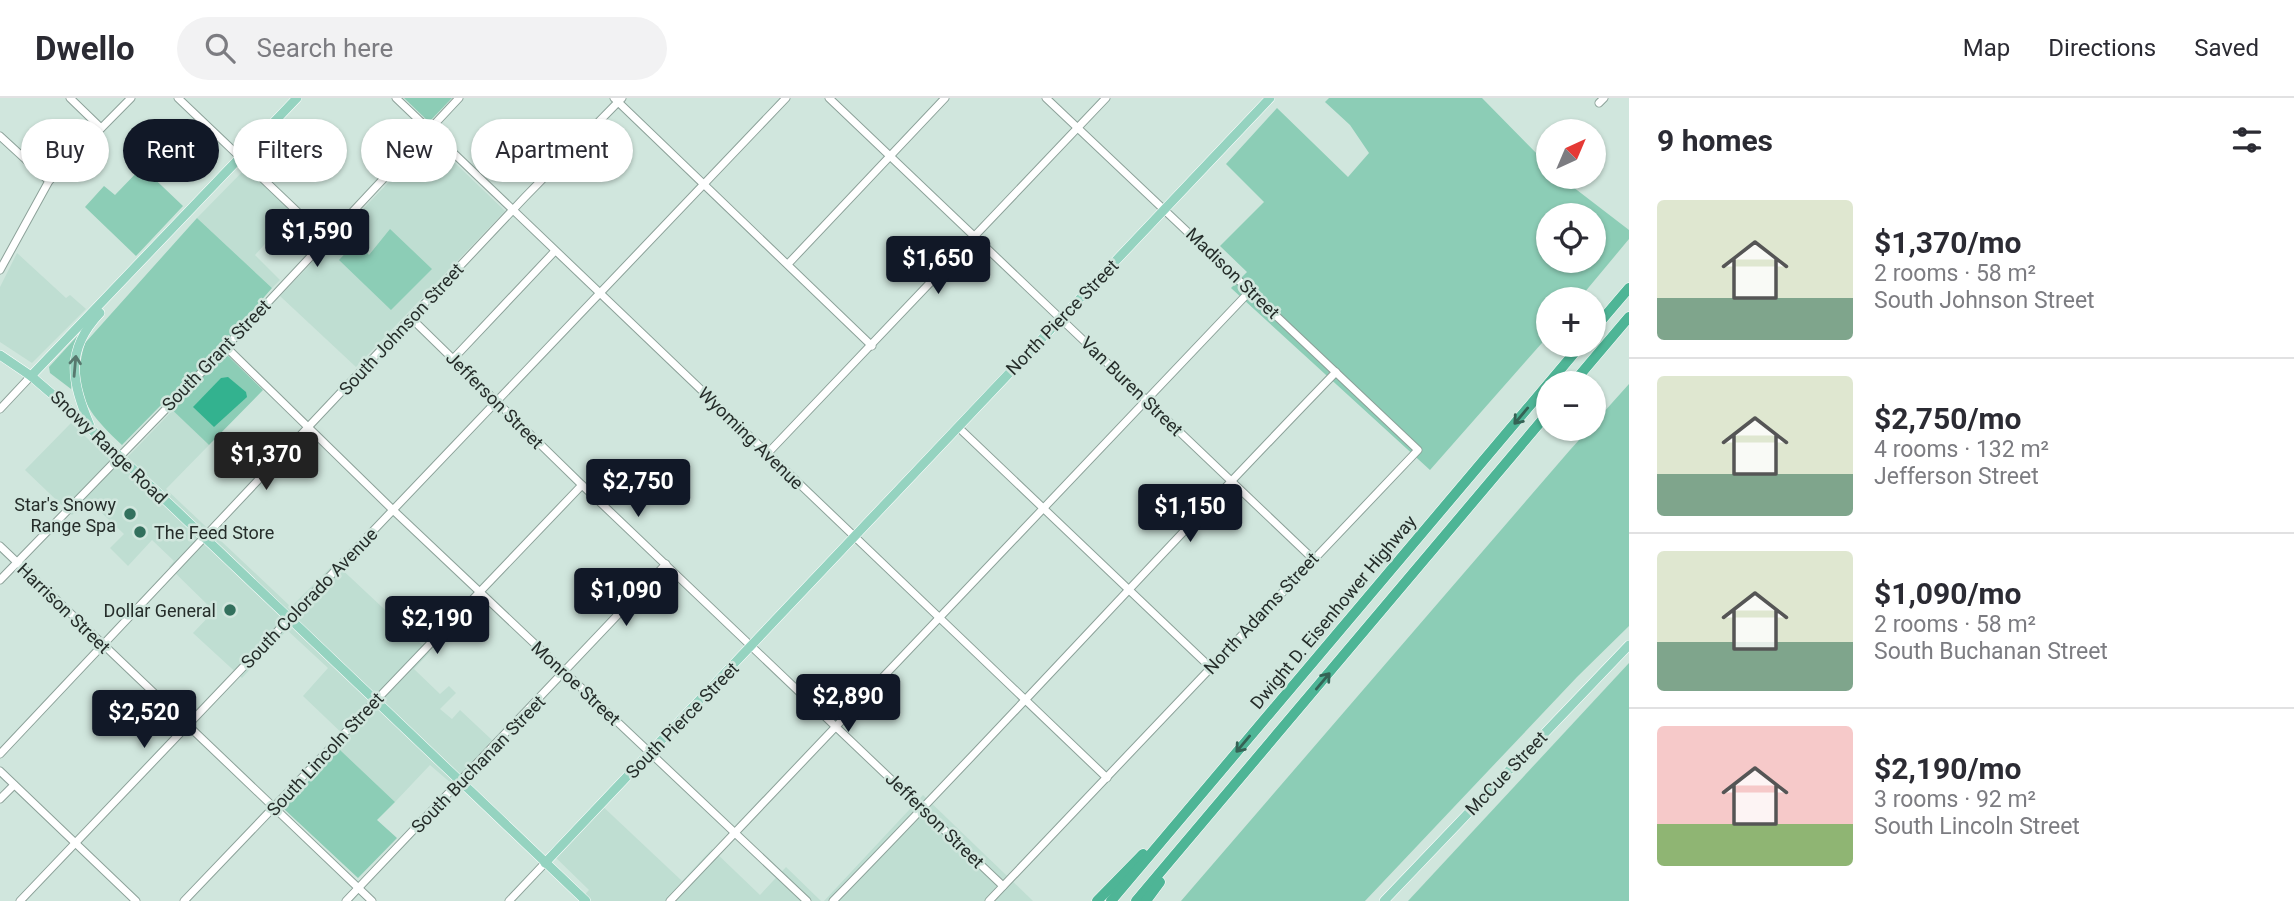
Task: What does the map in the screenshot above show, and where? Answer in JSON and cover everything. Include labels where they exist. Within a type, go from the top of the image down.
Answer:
[{"type":"highway","points":[[1606,315],[1629,288]]},
{"type":"highway","points":[[1583,371],[1629,317]]},
{"type":"highway","name":"Dwight D. Eisenhower Highway","points":[[1111,901],[1571,357]]},
{"type":"highway","name":"Dwight D. Eisenhower Highway","points":[[1136,901],[1536,427]]},
{"type":"highway","points":[[1146,901],[1240,780]]},
{"type":"highway","points":[[1097,901],[1202,793]]},
{"type":"main road","points":[[277,119],[297,98]]},
{"type":"main road","name":"North Pierce Street","points":[[853,537],[1059,317],[1167,211],[1268,99]]},
{"type":"main road","points":[[32,376],[233,165]]},
{"type":"main road","points":[[92,430],[76,390],[75,355],[92,322],[130,273]]},
{"type":"main road","name":"Snowy Range Road","points":[[0,355],[32,376],[92,430],[586,901]]},
{"type":"main road","name":"South Pierce Street","points":[[545,863],[753,646],[853,537]]},
{"type":"main road","name":"McCue Street","points":[[1384,901],[1629,645]]},
{"type":"street","points":[[69,98],[91,119]]},
{"type":"street","points":[[109,120],[131,98]]},
{"type":"street","points":[[178,98],[233,150]]},
{"type":"street","name":"Wyoming Avenue","points":[[396,98],[419,119]]},
{"type":"street","name":"South Grant Street","points":[[439,119],[459,98]]},
{"type":"street","name":"South Colorado Avenue","points":[[20,901],[599,295],[702,183],[786,98]]},
{"type":"street","name":"Van Buren Street","points":[[830,98],[1312,558]]},
{"type":"street","points":[[788,264],[946,98]]},
{"type":"street","name":"Madison Street","points":[[1046,98],[1418,450]]},
{"type":"street","points":[[767,454],[1106,98]]},
{"type":"street","points":[[618,99],[872,346]]},
{"type":"street","name":"South Johnson Street","points":[[0,754],[618,99]]},
{"type":"street","points":[[0,136],[21,155]]},
{"type":"street","name":"Wyoming Avenue","points":[[457,155],[599,295],[1107,778]]},
{"type":"street","points":[[0,270],[48,182]]},
{"type":"street","points":[[267,182],[326,239]]},
{"type":"street","name":"South Grant Street","points":[[0,580],[226,347],[380,182]]},
{"type":"street","points":[[453,359],[555,251]]},
{"type":"street","points":[[670,901],[1251,290]]},
{"type":"street","name":"Jefferson Street","points":[[412,319],[1003,886]]},
{"type":"street","name":"Monroe Street","points":[[226,347],[307,428],[807,901]]},
{"type":"street","points":[[833,901],[1028,701],[1129,588],[1336,372]]},
{"type":"street","points":[[0,409],[32,376]]},
{"type":"street","points":[[958,427],[1210,667]]},
{"type":"street","name":"North Adams Street","points":[[989,901],[1312,558],[1418,450]]},
{"type":"street","name":"South Lincoln Street","points":[[184,901],[582,485]]},
{"type":"street","name":"Harrison Street","points":[[0,546],[372,901]]},
{"type":"street","name":"South Buchanan Street","points":[[346,901],[666,564]]},
{"type":"street","points":[[0,771],[136,901]]},
{"type":"street","points":[[0,799],[14,785]]},
{"type":"street","name":"South Pierce Street","points":[[509,901],[545,863]]},
{"type":"shaded area","points":[[404,98],[452,98],[432,119],[426,119]]},
{"type":"shaded area","points":[[1329,98],[1482,98],[1536,153],[1536,189],[1576,189],[1594,203],[1536,203],[1536,273],[1601,273],[1589,287],[1536,287],[1536,350],[1430,470],[1231,288],[1247,272],[1220,246],[1264,202],[1226,164],[1277,108],[1348,177],[1369,153],[1350,125],[1325,102]]},
{"type":"shaded area","points":[[457,165],[471,178],[471,182],[475,182],[505,211],[356,367],[280,296],[389,182],[457,182]]},
{"type":"shaded area","points":[[233,181],[261,182],[293,213],[255,255],[280,280],[272,288],[197,218]]},
{"type":"shaded area","points":[[128,182],[158,182],[183,206],[136,256],[85,207],[104,186],[115,195]]},
{"type":"shaded area","points":[[1606,212],[1629,230],[1629,239],[1606,267]]},
{"type":"shaded area","points":[[197,218],[272,288],[220,348],[263,390],[209,445],[164,402],[122,445],[91,412],[85,400],[80,375],[85,343]]},
{"type":"shaded area","points":[[390,229],[432,269],[391,310],[339,260],[357,241],[369,255]]},
{"type":"shaded area","points":[[17,253],[66,298],[70,295],[86,309],[32,363],[0,342],[0,287]]},
{"type":"shaded area","points":[[80,333],[71,389],[50,373],[49,367]]},
{"type":"shaded area","points":[[228,377],[246,392],[247,397],[214,427],[193,407],[221,378]]},
{"type":"shaded area","points":[[1629,384],[1629,626],[1577,677],[1365,901],[1181,901],[1578,441],[1606,441],[1606,410]]},
{"type":"shaded area","points":[[173,410],[209,445],[166,489],[291,607],[335,563],[430,652],[414,669],[440,694],[449,686],[456,693],[440,709],[452,719],[460,710],[492,740],[452,784],[430,765],[395,802],[339,749],[348,739],[303,696],[328,668],[287,630],[242,678],[193,633],[214,611],[169,567],[174,561],[152,540],[128,566],[110,548],[124,534],[87,499],[72,515],[25,470],[71,423],[118,467]]},
{"type":"shaded area","points":[[1629,663],[1629,901],[1408,901]]},
{"type":"shaded area","points":[[339,749],[395,802],[377,820],[397,838],[358,878],[283,808]]},
{"type":"shaded area","points":[[923,795],[1033,901],[824,901]]},
{"type":"shaded area","points":[[597,801],[682,881],[712,849],[760,895],[786,867],[821,901],[579,901],[589,890],[549,851]]},
{"type":"place","name":"Star's Snowy Range Spa","points":[[130,514]]},
{"type":"place","name":"The Feed Store","points":[[140,532]]},
{"type":"place","name":"Dollar General","points":[[230,610]]}]
